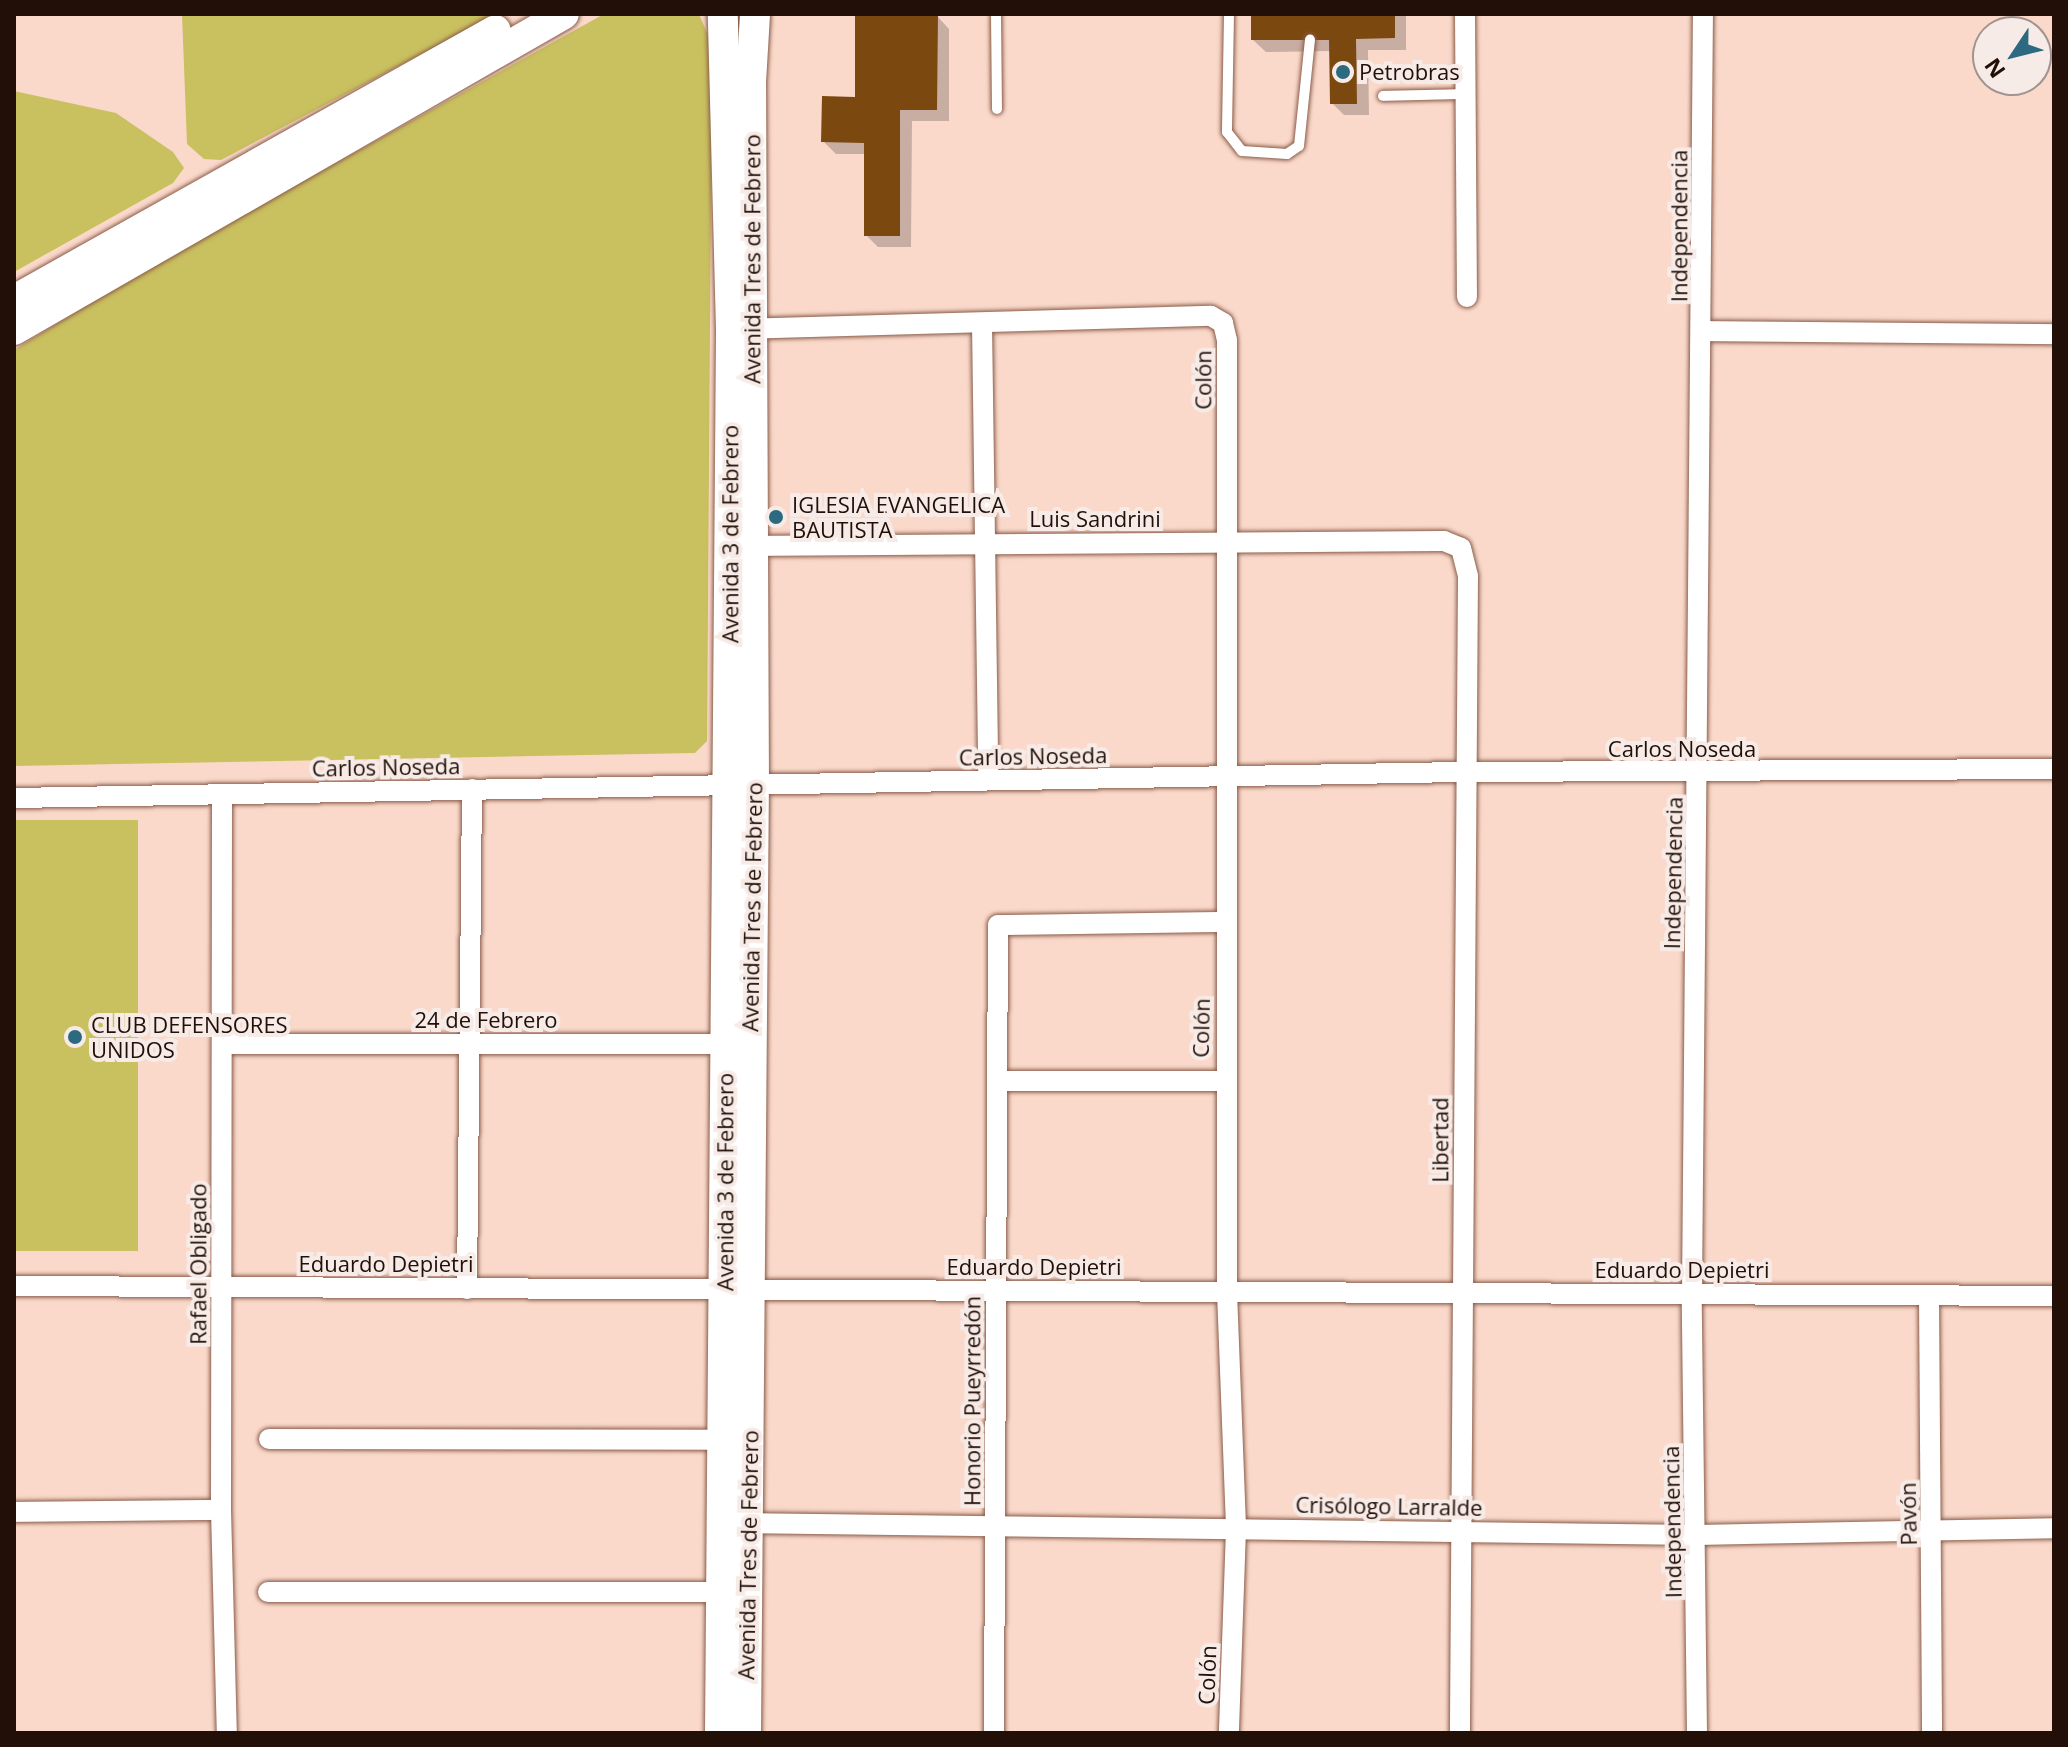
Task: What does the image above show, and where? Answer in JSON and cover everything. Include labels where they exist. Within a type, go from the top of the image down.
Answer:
[{"type":"main road","points":[[14,300],[526,14]]},
{"type":"main road","points":[[14,330],[564,14]]},
{"type":"main road","points":[[723,14],[724,103],[742,329]]},
{"type":"main road","name":"Avenida Tres de Febrero","points":[[746,1733],[736,1523],[742,784],[740,546],[742,329],[755,14]]},
{"type":"main road","name":"Avenida 3 de Febrero","points":[[720,1733],[723,1592],[736,1523],[723,1440],[737,1290]]},
{"type":"street","points":[[1465,14],[1467,297]]},
{"type":"street","name":"Independencia","points":[[1697,1733],[1692,1294],[1703,331],[1703,14]]},
{"type":"street","name":"Colón","points":[[982,324],[1211,316],[1223,323],[1227,340],[1224,1081],[1227,1292],[1236,1529],[1229,1733]]},
{"type":"street","points":[[742,329],[982,324],[988,780]]},
{"type":"street","points":[[1703,331],[2054,334]]},
{"type":"street","name":"Luis Sandrini","points":[[740,546],[1444,541],[1461,548]]},
{"type":"street","name":"Libertad","points":[[1460,1733],[1468,576],[1461,548]]},
{"type":"street","name":"Carlos Noseda","points":[[14,798],[1465,772],[2054,769]]},
{"type":"street","points":[[467,1289],[472,789]]},
{"type":"street","name":"Rafael Obligado","points":[[222,795],[221,1510],[227,1733]]},
{"type":"street","name":"Honorio Pueyrredón","points":[[994,1733],[998,925],[1226,922]]},
{"type":"street","name":"24 de Febrero","points":[[222,1044],[738,1044]]},
{"type":"street","points":[[998,1081],[1224,1081]]},
{"type":"street","name":"Eduardo Depietri","points":[[14,1286],[2054,1296]]},
{"type":"street","name":"Pavón","points":[[1929,1295],[1932,1733]]},
{"type":"street","points":[[269,1439],[723,1440]]},
{"type":"street","points":[[14,1512],[221,1510]]},
{"type":"street","name":"Crisólogo Larralde","points":[[736,1523],[1697,1535],[2054,1528]]},
{"type":"street","points":[[268,1592],[723,1592]]},
{"type":"lane","points":[[996,14],[997,109]]},
{"type":"lane","points":[[1229,14],[1227,132],[1242,151],[1287,154],[1299,146],[1310,40]]},
{"type":"lane","points":[[1383,96],[1465,94]]},
{"type":"shaded area","points":[[182,14],[497,14],[221,160],[204,159],[187,144]]},
{"type":"shaded area","points":[[604,14],[699,14],[712,45],[707,741],[695,753],[14,766],[14,350],[156,263]]},
{"type":"shaded area","points":[[14,91],[116,113],[173,152],[184,168],[173,183],[14,272]]},
{"type":"shaded area","name":"CLUB DEFENSORES UNIDOS","points":[[14,820],[138,820],[138,1251],[14,1251]]},
{"type":"building","points":[[855,14],[938,14],[937,110],[900,110],[900,236],[864,236],[864,143],[821,142],[822,96],[855,97]]},
{"type":"building","name":"Petrobras","points":[[1251,14],[1395,14],[1395,38],[1356,39],[1357,104],[1330,104],[1329,40],[1251,40]]},
{"type":"place","name":"Petrobras","points":[[1343,72]]},
{"type":"place","name":"IGLESIA EVANGELICA BAUTISTA","points":[[776,517]]},
{"type":"place","name":"CLUB DEFENSORES UNIDOS","points":[[75,1037]]}]
